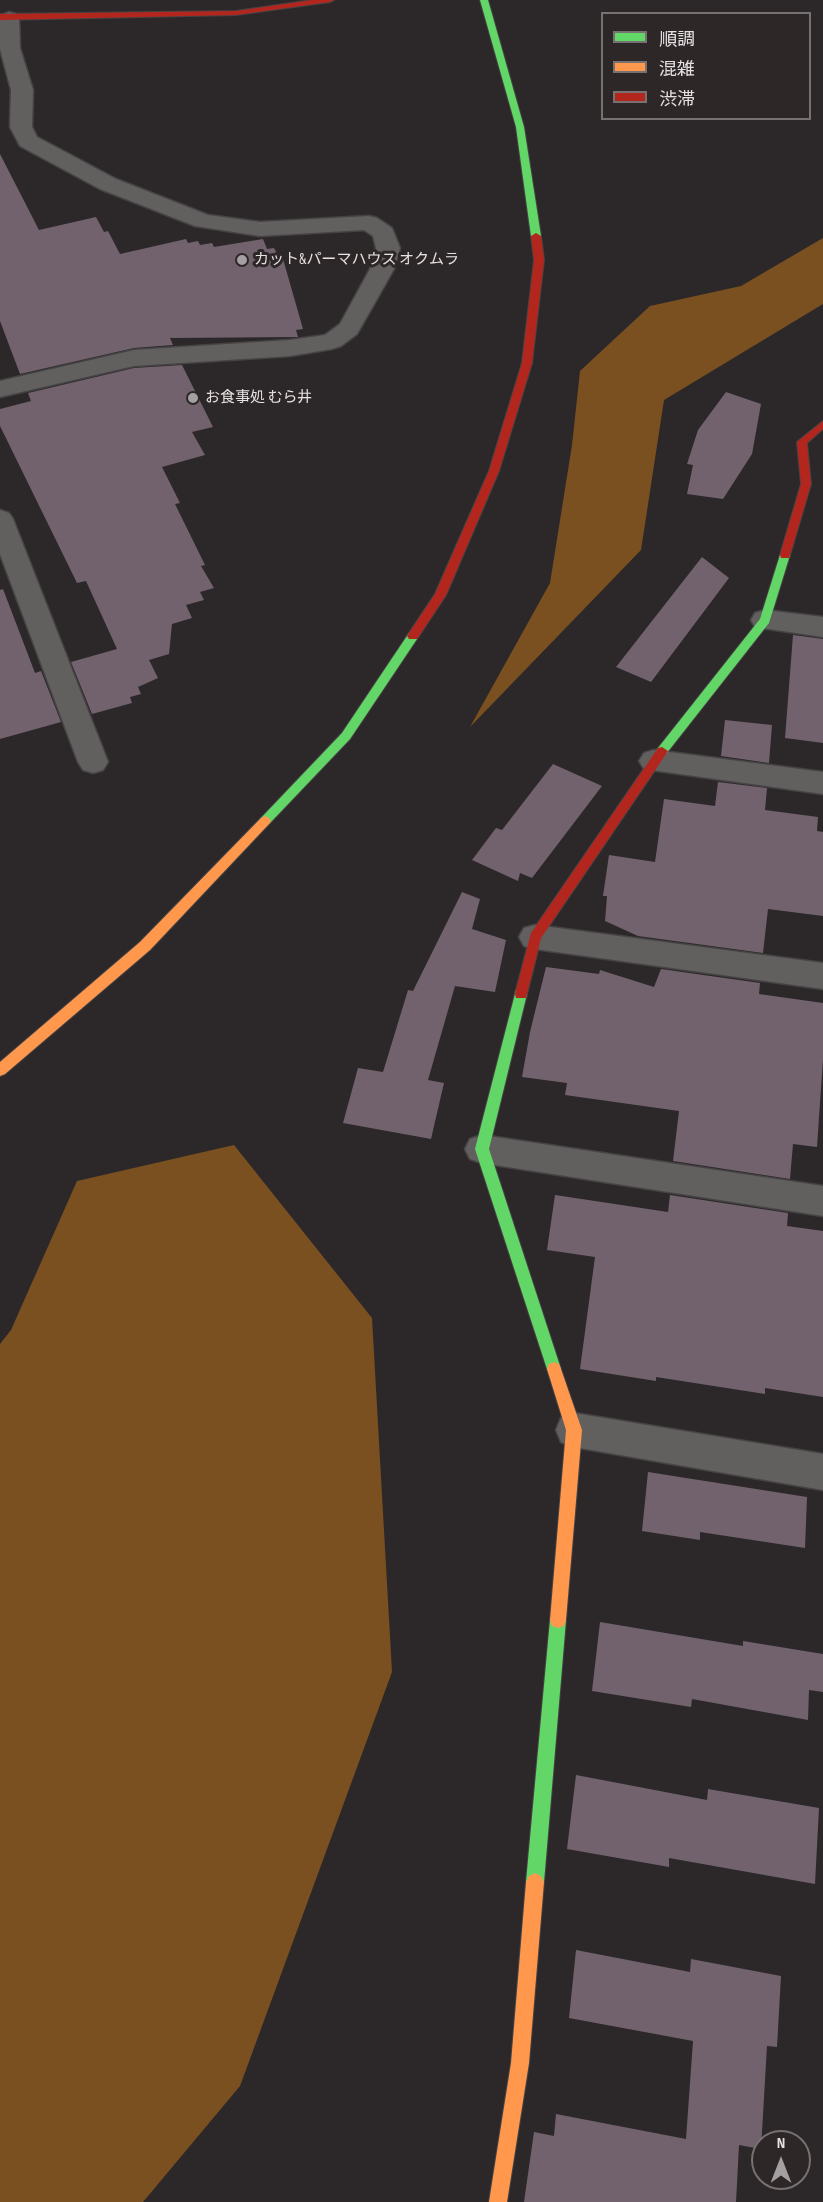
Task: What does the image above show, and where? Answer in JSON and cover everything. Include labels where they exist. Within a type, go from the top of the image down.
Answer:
[{"type":"street","points":[[0,389],[134,358],[290,348],[332,341],[349,329],[382,269],[388,248],[384,233],[369,223],[260,229],[203,221],[108,184],[28,141],[21,127],[22,90],[4,18],[236,13],[330,0]]},
{"type":"street","points":[[0,1070],[145,946],[346,736],[440,595],[494,471],[526,363],[539,260],[520,127],[484,0]]},
{"type":"street","points":[[498,2202],[520,2063],[574,1430],[482,1149],[536,937],[654,761],[765,620],[814,485],[802,442],[823,424]]},
{"type":"street","points":[[0,519],[93,762]]},
{"type":"street","points":[[765,620],[823,627]]},
{"type":"street","points":[[654,761],[823,783]]},
{"type":"street","points":[[536,937],[823,976]]},
{"type":"street","points":[[482,1149],[823,1201]]},
{"type":"street","points":[[574,1430],[823,1472]]},
{"type":"shaded area","points":[[823,238],[823,304],[664,400],[641,550],[470,727],[550,583],[572,445],[580,371],[650,306],[741,286]]},
{"type":"shaded area","points":[[234,1145],[372,1318],[392,1672],[240,2086],[143,2202],[0,2202],[0,1344],[11,1330],[77,1181]]},
{"type":"building","points":[[0,154],[39,230],[96,217],[104,232],[108,231],[120,254],[186,239],[188,243],[198,241],[200,245],[212,243],[214,247],[263,239],[267,249],[274,248],[280,259],[283,259],[303,329],[296,330],[298,337],[170,338],[173,345],[134,348],[20,374],[0,321]]},
{"type":"building","points":[[182,365],[213,427],[192,432],[205,455],[162,467],[180,503],[175,504],[205,565],[201,566],[214,588],[200,592],[204,600],[186,605],[192,618],[172,624],[169,654],[149,660],[158,678],[138,687],[141,694],[130,697],[132,703],[92,714],[71,662],[117,649],[86,581],[77,583],[0,426],[0,409],[31,401],[28,393],[134,368]]},
{"type":"building","points":[[726,392],[761,404],[752,454],[723,499],[687,494],[693,465],[687,464],[698,430]]},
{"type":"building","points":[[702,557],[729,578],[651,682],[616,667]]},
{"type":"building","points":[[3,589],[35,673],[41,671],[61,722],[0,739],[0,590]]},
{"type":"building","points":[[793,635],[823,639],[823,743],[785,738]]},
{"type":"building","points":[[725,720],[772,725],[769,763],[721,756]]},
{"type":"building","points":[[553,764],[602,786],[532,878],[520,873],[518,881],[472,860],[496,828],[502,830]]},
{"type":"building","points":[[718,782],[767,788],[765,810],[818,817],[817,831],[823,832],[823,916],[768,909],[763,953],[638,936],[605,921],[607,896],[603,896],[609,855],[655,862],[664,799],[715,806]]},
{"type":"building","points":[[462,892],[480,899],[472,929],[506,940],[495,992],[455,986],[428,1080],[444,1083],[431,1139],[343,1123],[358,1068],[383,1072],[408,990],[413,991]]},
{"type":"building","points":[[546,967],[599,974],[600,970],[654,987],[661,969],[760,983],[759,994],[823,1003],[823,1059],[817,1147],[793,1144],[790,1179],[673,1161],[679,1111],[565,1095],[567,1083],[522,1077]]},
{"type":"building","points":[[555,1195],[668,1212],[670,1195],[788,1213],[787,1226],[823,1231],[823,1397],[765,1388],[765,1394],[656,1377],[656,1381],[580,1369],[595,1257],[547,1250]]},
{"type":"building","points":[[648,1472],[807,1497],[805,1548],[700,1532],[700,1540],[642,1531]]},
{"type":"building","points":[[600,1622],[743,1646],[743,1641],[823,1654],[823,1692],[809,1690],[808,1720],[692,1699],[691,1707],[592,1691]]},
{"type":"building","points":[[576,1775],[707,1800],[708,1789],[819,1808],[815,1884],[669,1858],[669,1867],[567,1849]]},
{"type":"building","points":[[576,1950],[690,1972],[691,1959],[781,1976],[777,2047],[767,2046],[762,2130],[751,2130],[751,2147],[739,2145],[736,2202],[524,2202],[534,2132],[554,2136],[556,2114],[686,2139],[693,2041],[569,2018]]},
{"type":"traffic: fast","points":[[484,0],[520,127],[536,236]]},
{"type":"traffic: fast","points":[[662,751],[765,620],[785,555]]},
{"type":"traffic: fast","points":[[265,821],[346,736],[413,636]]},
{"type":"traffic: fast","points":[[521,994],[482,1149],[554,1369]]},
{"type":"traffic: fast","points":[[535,1882],[558,1620]]},
{"type":"traffic: slow","points":[[0,1070],[145,946],[265,821]]},
{"type":"traffic: slow","points":[[554,1369],[574,1430],[558,1620]]},
{"type":"traffic: slow","points":[[498,2202],[520,2063],[535,1882]]},
{"type":"traffic: jam","points":[[0,17],[236,13],[330,0]]},
{"type":"traffic: jam","points":[[413,636],[440,595],[494,471],[527,363],[539,260],[536,236]]},
{"type":"traffic: jam","points":[[785,555],[806,484],[802,442],[823,424]]},
{"type":"traffic: jam","points":[[521,994],[535,937],[662,751]]},
{"type":"place","name":"カット&パーマハウス オクムラ","points":[[242,260]]},
{"type":"place","name":"お食事処 むら井","points":[[193,398]]}]
